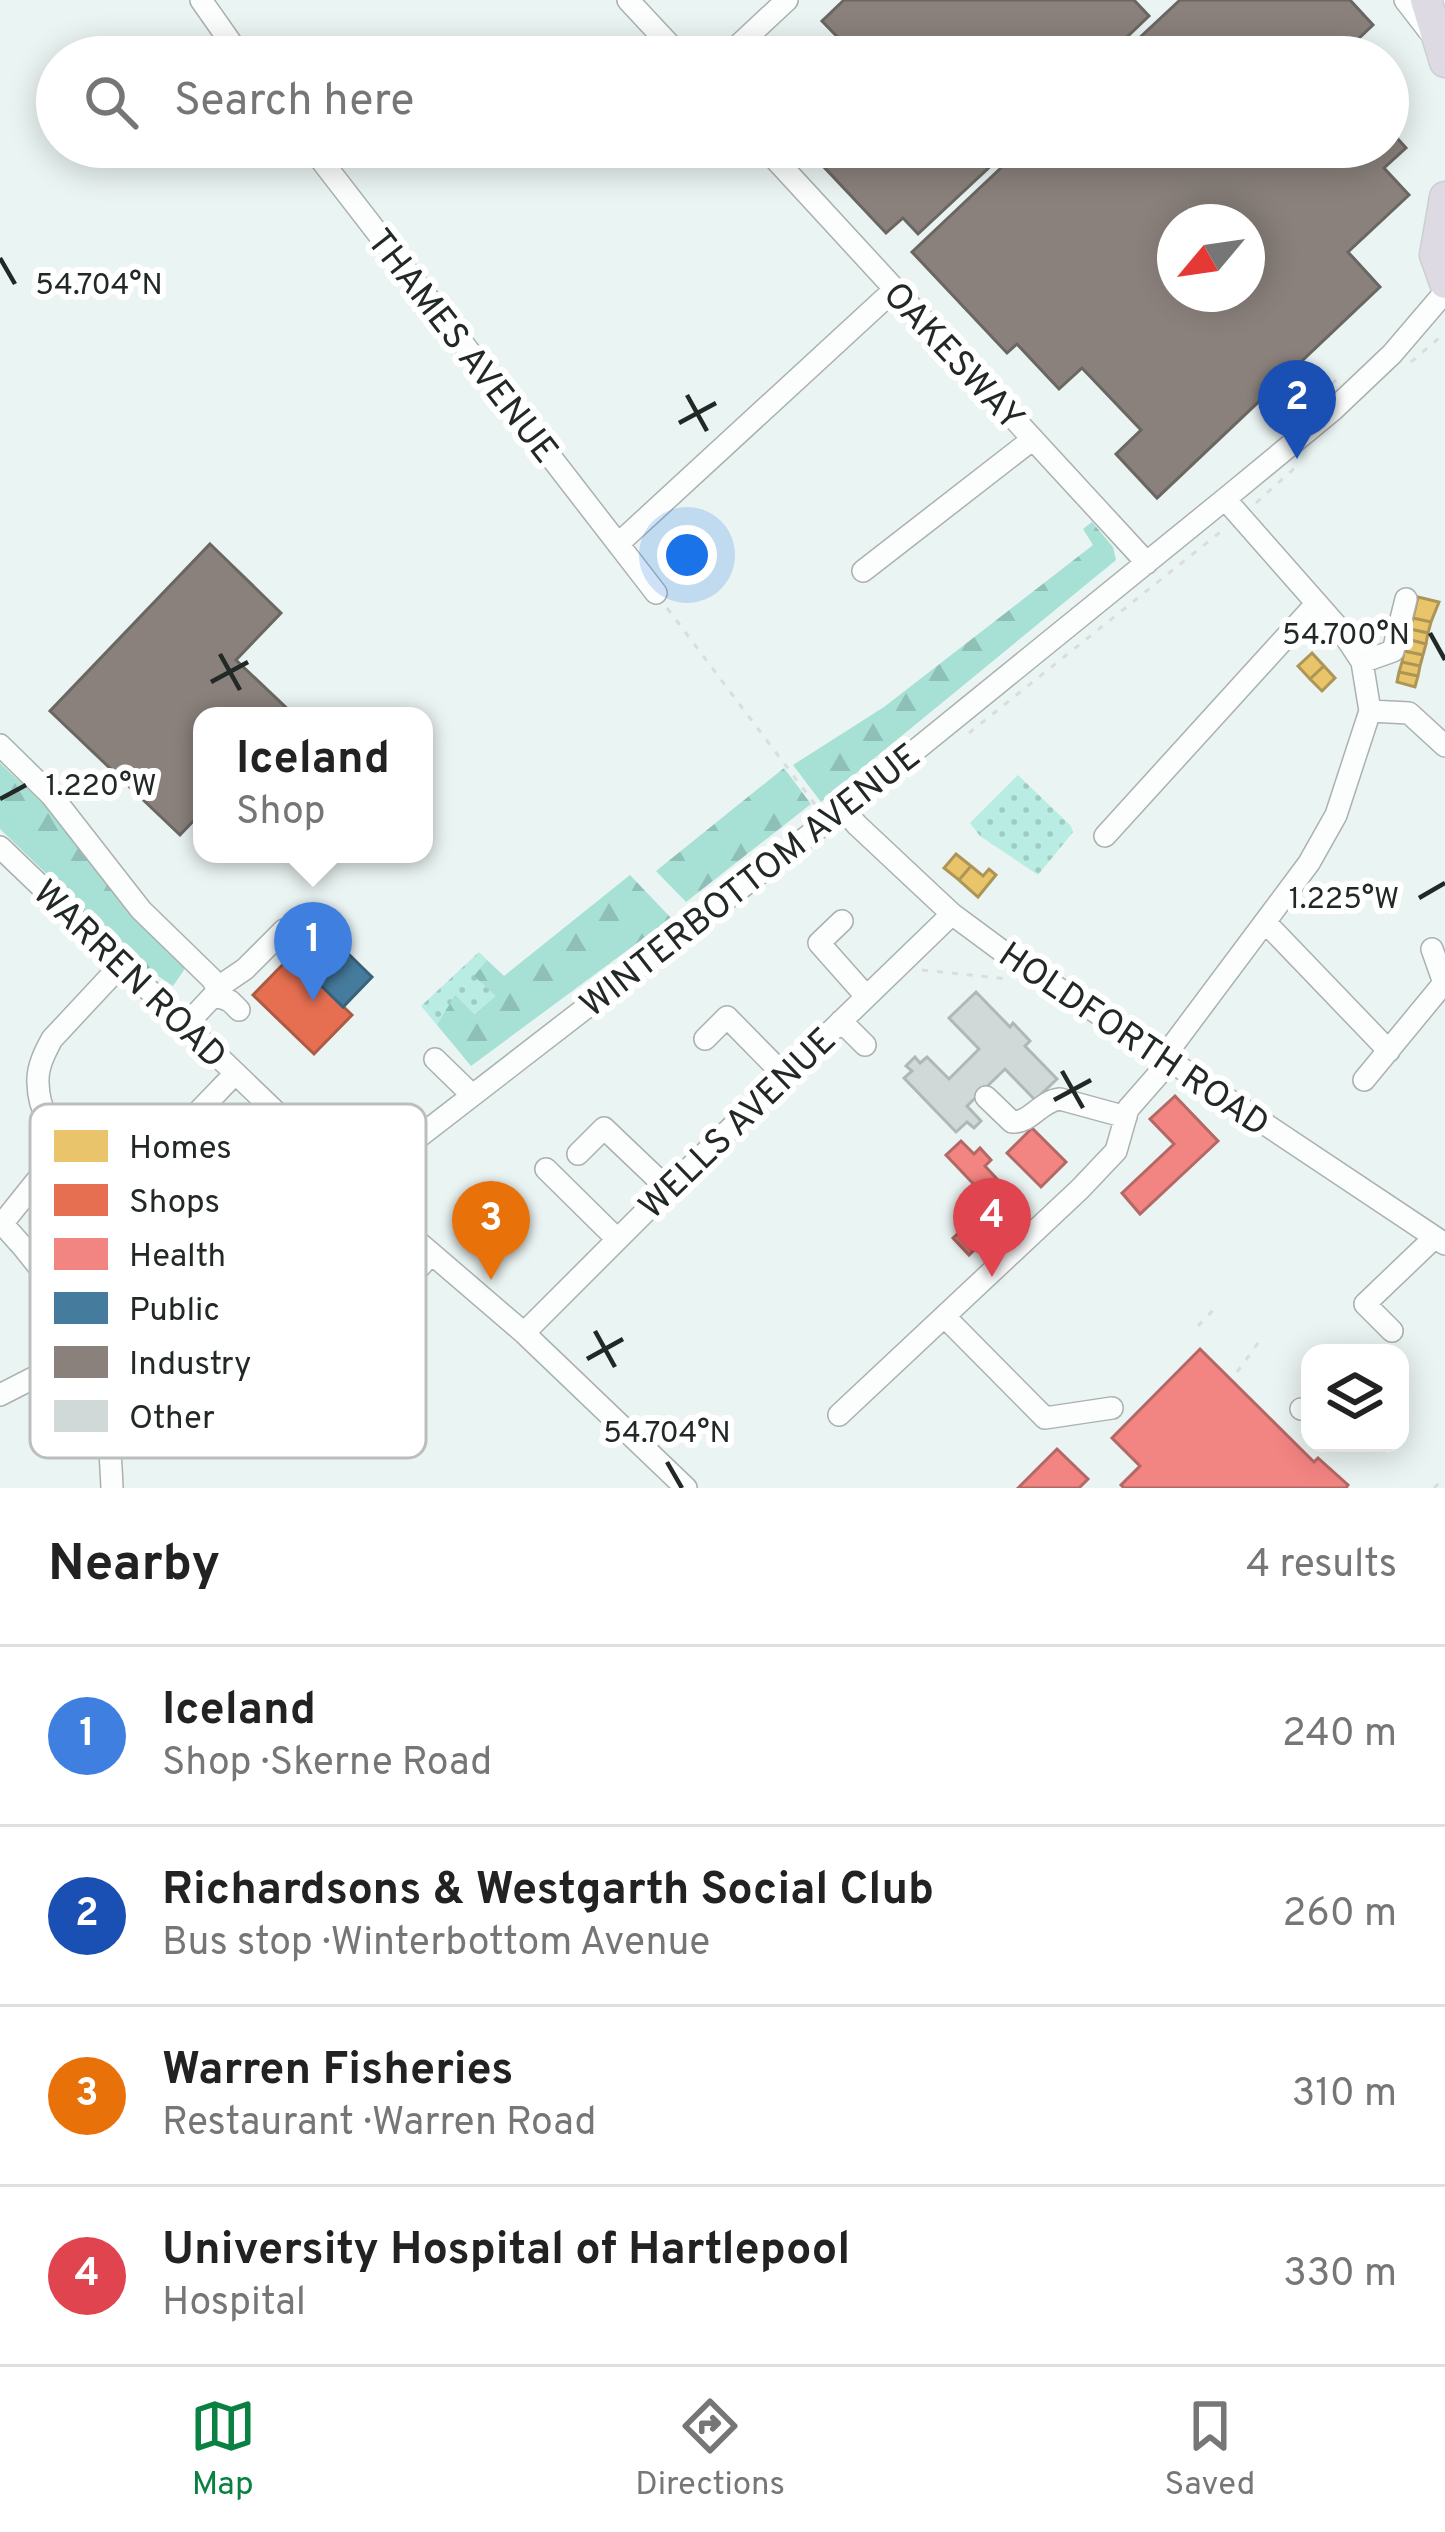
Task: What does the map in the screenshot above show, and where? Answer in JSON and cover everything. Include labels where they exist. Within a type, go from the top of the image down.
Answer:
[{"type":"highway","points":[[1426,0],[1444,58]]},
{"type":"highway","points":[[1445,203],[1435,255],[1445,287]]},
{"type":"street","points":[[201,0],[226,36]]},
{"type":"street","points":[[628,0],[661,36]]},
{"type":"street","points":[[748,36],[787,0]]},
{"type":"street","points":[[1405,0],[1444,58]]},
{"type":"street","name":"THAMES AVENUE","points":[[327,168],[656,592]]},
{"type":"street","name":"OAKESWAY","points":[[783,168],[1147,563]]},
{"type":"street","name":"WINTERBOTTOM AVENUE","points":[[426,1131],[1225,499],[1363,382],[1392,354],[1445,287]]},
{"type":"street","points":[[618,544],[895,289]]},
{"type":"street","points":[[863,572],[1033,439]]},
{"type":"street","points":[[839,1415],[1116,1151],[1128,1109],[1310,863],[1336,815],[1370,711],[1362,662],[1225,499]]},
{"type":"street","points":[[1362,662],[1393,651],[1406,599]]},
{"type":"street","points":[[1105,836],[1316,604]]},
{"type":"street","points":[[1370,711],[1409,713],[1445,746]]},
{"type":"street","points":[[0,745],[52,796],[128,896],[212,980],[215,992],[239,1010]]},
{"type":"street","name":"HOLDFORTH ROAD","points":[[832,810],[857,825],[952,914],[1022,965],[1440,1241]]},
{"type":"street","name":"WARREN ROAD","points":[[0,848],[267,1104]]},
{"type":"street","name":"WELLS AVENUE","points":[[524,1333],[952,914]]},
{"type":"street","points":[[842,921],[819,943],[866,996]]},
{"type":"street","points":[[1266,923],[1389,1051]]},
{"type":"street","points":[[186,1025],[284,930]]},
{"type":"street","points":[[1364,1080],[1444,983],[1432,949]]},
{"type":"street","points":[[43,1104],[40,1066],[52,1039],[122,964]]},
{"type":"street","points":[[705,1039],[727,1017],[784,1076]]},
{"type":"street","points":[[841,1021],[865,1045]]},
{"type":"street","points":[[436,1059],[472,1095]]},
{"type":"street","points":[[205,1104],[235,1074]]},
{"type":"street","points":[[986,1096],[1012,1122],[1024,1121],[1040,1107],[1060,1099],[1126,1117]]},
{"type":"street","points":[[578,1154],[604,1128],[668,1189]]},
{"type":"street","points":[[1344,1177],[1358,1158]]},
{"type":"street","points":[[546,1168],[617,1239]]},
{"type":"street","points":[[30,1188],[1,1223],[30,1253]]},
{"type":"street","points":[[1392,1331],[1365,1304],[1440,1241]]},
{"type":"street","name":"WARREN ROAD","points":[[426,1249],[524,1333],[686,1488]]},
{"type":"street","points":[[426,1259],[431,1253]]},
{"type":"street","points":[[945,1317],[1046,1418],[1112,1408]]},
{"type":"street","name":"WINTERBOTTOM AVENUE","points":[[0,1395],[30,1380]]},
{"type":"street","points":[[111,1458],[112,1488]]},
{"type":"path","points":[[970,732],[1227,526]]},
{"type":"path","points":[[656,592],[832,810]]},
{"type":"path","points":[[914,969],[1012,980]]},
{"type":"path","points":[[1198,1326],[1220,1304]]},
{"type":"path","points":[[1237,1372],[1261,1339]]},
{"type":"path","points":[[1434,1488],[1445,1478]]},
{"type":"green space","points":[[1092,522],[1113,547],[1116,560],[821,802],[793,765],[884,707],[1093,545],[1083,529]]},
{"type":"green space","points":[[0,763],[51,811],[130,914],[186,967],[173,986],[140,964],[0,829]]},
{"type":"green space","points":[[784,768],[811,804],[686,902],[656,871]]},
{"type":"green space","points":[[1018,775],[1073,832],[1038,875],[980,836],[970,823]]},
{"type":"green space","points":[[630,875],[671,918],[471,1066],[437,1025],[455,995],[474,1014],[496,996],[474,976],[487,960],[504,976]]},
{"type":"green space","points":[[479,952],[487,960],[475,976],[497,996],[473,1014],[455,996],[437,1025],[421,1006]]},
{"type":"building: Homes","points":[[1418,597],[1439,602],[1431,622],[1413,618]]},
{"type":"building: Homes","points":[[1413,618],[1431,622],[1428,633],[1410,629]]},
{"type":"building: Homes","points":[[1410,629],[1428,633],[1426,644],[1407,639]]},
{"type":"building: Homes","points":[[1407,639],[1426,644],[1423,655],[1404,651]]},
{"type":"building: Homes","points":[[1404,651],[1423,655],[1420,666],[1402,662]]},
{"type":"building: Homes","points":[[1312,653],[1324,666],[1310,679],[1298,666]]},
{"type":"building: Homes","points":[[1402,662],[1420,666],[1418,676],[1399,672]]},
{"type":"building: Homes","points":[[1324,666],[1335,678],[1322,691],[1310,679]]},
{"type":"building: Homes","points":[[1399,672],[1418,676],[1415,687],[1397,682]]},
{"type":"building: Homes","points":[[956,854],[971,866],[959,880],[944,868]]},
{"type":"building: Homes","points":[[971,866],[983,876],[989,869],[996,875],[978,897],[959,880]]},
{"type":"building: Shops","points":[[291,956],[352,1015],[314,1054],[253,995]]},
{"type":"building: Health","points":[[1175,1096],[1218,1141],[1140,1214],[1122,1193],[1174,1144],[1150,1119]]},
{"type":"building: Health","points":[[1032,1128],[1066,1162],[1041,1187],[1007,1153]]},
{"type":"building: Health","points":[[961,1141],[974,1154],[980,1148],[991,1160],[985,1166],[997,1179],[982,1193],[946,1155]]},
{"type":"building: Health","points":[[1004,1192],[1016,1205],[1007,1213],[995,1200]]},
{"type":"building: Health","points":[[992,1202],[1007,1219],[996,1229],[1003,1237],[990,1249],[983,1241],[969,1255],[953,1238]]},
{"type":"building: Health","points":[[1200,1349],[1301,1452],[1314,1462],[1318,1458],[1348,1485],[1124,1488],[1121,1485],[1140,1466],[1112,1438]]},
{"type":"building: Health","points":[[1057,1449],[1088,1479],[1079,1488],[1018,1488]]},
{"type":"building: Public","points":[[320,926],[372,977],[343,1007],[291,956]]},
{"type":"building: Industry","points":[[844,0],[1134,0],[1149,16],[1128,36],[836,36],[822,21]]},
{"type":"building: Industry","points":[[1180,0],[1350,0],[1373,25],[1361,36],[1141,36]]},
{"type":"building: Industry","points":[[825,168],[989,168],[918,234],[903,218],[886,233]]},
{"type":"building: Industry","points":[[1001,168],[1384,168],[1409,195],[1348,252],[1380,287],[1157,498],[1116,454],[1141,430],[1082,368],[1059,389],[1017,344],[1007,353],[912,252]]},
{"type":"building: Industry","points":[[210,544],[281,613],[236,660],[286,707],[193,707],[193,821],[180,835],[50,711]]},
{"type":"building: Other","points":[[976,992],[1030,1041],[1025,1046],[1057,1079],[1035,1100],[1005,1069],[967,1106],[981,1121],[974,1128],[967,1122],[956,1132],[904,1078],[912,1071],[906,1066],[915,1057],[920,1063],[927,1057],[949,1079],[979,1049],[949,1018]]},
{"type":"place","name":"Richardsons & Westgarth Social Club","points":[[1297,459]]},
{"type":"place","name":"Iceland","points":[[313,1001]]},
{"type":"place","name":"University Hospital of Hartlepool","points":[[992,1277]]},
{"type":"place","name":"Warren Fisheries","points":[[491,1280]]}]
